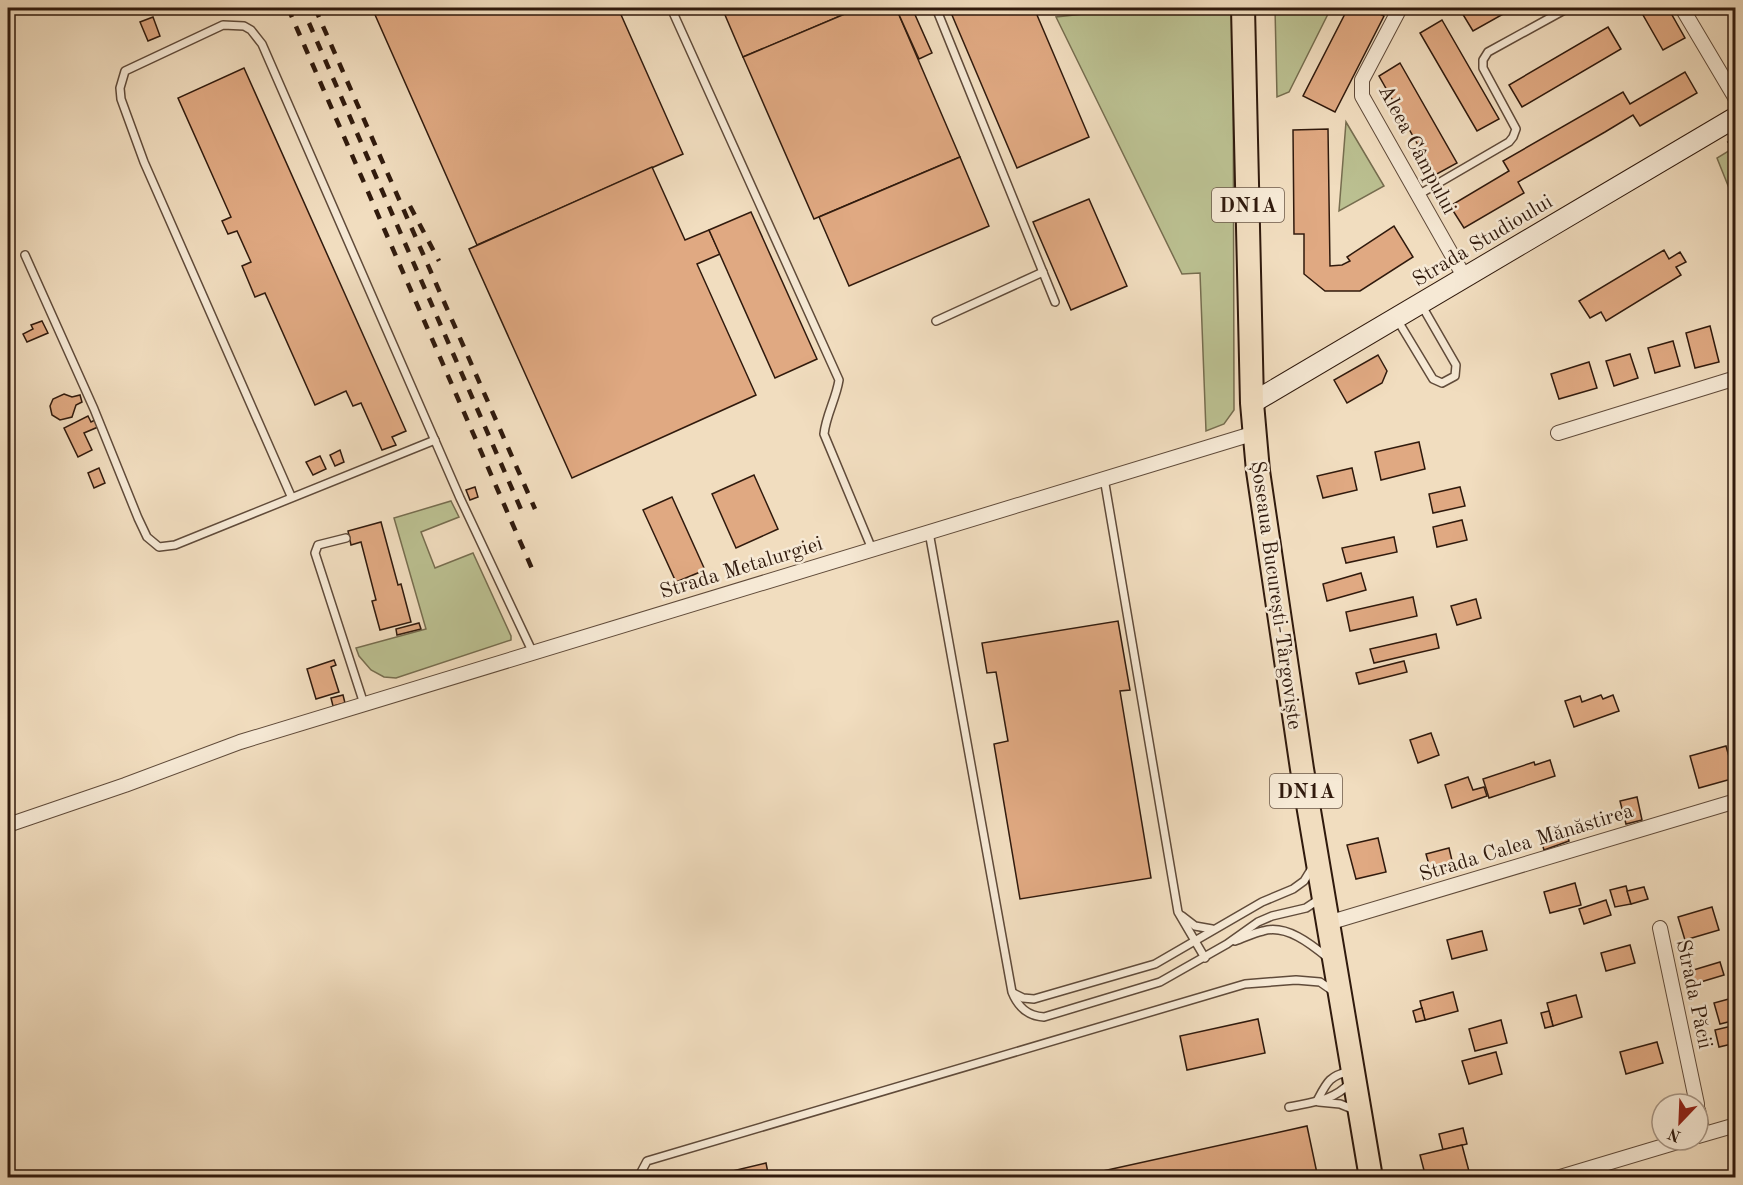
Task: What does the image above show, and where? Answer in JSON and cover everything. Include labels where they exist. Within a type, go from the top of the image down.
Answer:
[{"type":"main road","name":"Șoseaua București-Târgoviște","points":[[1244,8],[1252,403],[1258,471],[1316,855],[1371,1178]]},
{"type":"street","name":"Aleea Câmpului","points":[[1400,8],[1362,80],[1362,96],[1465,278]]},
{"type":"street","points":[[1682,8],[1736,99]]},
{"type":"street","name":"Strada Studioului","points":[[1252,403],[1736,117]]},
{"type":"street","points":[[1558,433],[1736,378]]},
{"type":"street","name":"Strada Metalurgiei","points":[[8,825],[240,742],[1255,433]]},
{"type":"street","name":"Strada Calea Mănăstirea","points":[[1328,923],[1736,801]]},
{"type":"street","name":"Strada Păcii","points":[[1660,928],[1694,1092]]},
{"type":"street","points":[[1710,1132],[1736,1125]]},
{"type":"street","points":[[1557,1178],[1650,1150]]},
{"type":"lane","points":[[671,8],[839,380],[824,434],[872,549]]},
{"type":"lane","points":[[936,8],[1055,302]]},
{"type":"lane","points":[[1418,195],[1514,137],[1516,129],[1483,68],[1483,60],[1488,52],[1568,8]]},
{"type":"lane","points":[[291,496],[144,162],[121,99],[120,88],[125,71],[223,25],[244,26],[251,30],[262,44],[435,440],[533,653]]},
{"type":"lane","points":[[25,255],[94,409],[138,518],[152,542],[159,547],[175,545],[291,496],[435,440]]},
{"type":"lane","points":[[936,321],[1043,272]]},
{"type":"lane","points":[[1396,318],[1433,379],[1442,383],[1455,376],[1456,365],[1421,304]]},
{"type":"lane","points":[[1104,478],[1178,912],[1205,958]]},
{"type":"lane","points":[[929,532],[1012,992],[1021,1008],[1032,1015],[1044,1017],[1160,982],[1227,945],[1258,922],[1272,916],[1306,908],[1318,901],[1324,893]]},
{"type":"lane","points":[[346,538],[318,545],[315,553],[364,704]]},
{"type":"lane","points":[[1012,992],[1023,998],[1034,999],[1155,964],[1262,902],[1293,889],[1304,881],[1314,864],[1316,855]]},
{"type":"lane","points":[[1178,912],[1195,926],[1215,929]]},
{"type":"lane","points":[[1227,945],[1263,930],[1281,930],[1306,941],[1335,963]]},
{"type":"lane","points":[[638,1178],[647,1161],[1245,984],[1296,980],[1320,982],[1340,995]]},
{"type":"lane","points":[[1317,1101],[1325,1086],[1335,1075],[1354,1074]]},
{"type":"lane","points":[[1289,1107],[1340,1094],[1354,1074]]},
{"type":"lane","points":[[1317,1101],[1340,1104],[1360,1112]]},
{"type":"green space","points":[[1139,8],[1233,8],[1234,410],[1224,424],[1206,431],[1200,273],[1182,274],[1056,17]]},
{"type":"green space","points":[[1275,8],[1331,8],[1289,92],[1277,97]]},
{"type":"green space","points":[[1346,122],[1384,186],[1339,211]]},
{"type":"green space","points":[[1735,147],[1735,203],[1717,158]]},
{"type":"green space","points":[[451,501],[459,517],[421,532],[435,568],[473,553],[511,640],[396,678],[384,677],[371,670],[359,656],[356,648],[426,629],[394,518]]},
{"type":"building","points":[[372,8],[618,8],[683,154],[477,245]]},
{"type":"building","points":[[722,8],[859,8],[743,57]]},
{"type":"building","points":[[859,8],[896,8],[960,157],[814,219],[743,57]]},
{"type":"building","points":[[896,8],[912,8],[932,53],[919,59]]},
{"type":"building","points":[[949,8],[1034,8],[1089,137],[1017,168]]},
{"type":"building","points":[[1348,8],[1368,8],[1384,16],[1335,112],[1303,96]]},
{"type":"building","points":[[1459,8],[1514,8],[1473,31]]},
{"type":"building","points":[[1639,8],[1668,8],[1685,38],[1663,50]]},
{"type":"building","points":[[153,17],[160,36],[148,41],[140,22]]},
{"type":"building","points":[[1442,20],[1499,119],[1477,131],[1420,33]]},
{"type":"building","points":[[1608,27],[1621,49],[1522,107],[1509,85]]},
{"type":"building","points":[[1400,63],[1457,163],[1435,175],[1379,76]]},
{"type":"building","points":[[244,68],[406,431],[392,437],[396,445],[382,450],[361,403],[353,406],[346,391],[315,405],[265,293],[255,297],[242,266],[251,262],[237,231],[228,234],[222,221],[231,217],[178,98]]},
{"type":"building","points":[[1685,72],[1697,93],[1640,126],[1633,115],[1518,182],[1524,193],[1464,228],[1450,206],[1509,171],[1503,161],[1623,92],[1630,104]]},
{"type":"building","points":[[1328,129],[1330,266],[1342,265],[1350,261],[1347,257],[1394,226],[1413,257],[1360,291],[1325,291],[1304,274],[1304,234],[1294,234],[1293,130]]},
{"type":"building","points":[[960,157],[989,226],[849,286],[819,217]]},
{"type":"building","points":[[652,167],[685,240],[709,230],[720,254],[697,264],[756,395],[572,478],[469,249]]},
{"type":"building","points":[[1089,199],[1127,286],[1071,310],[1033,222]]},
{"type":"building","points":[[751,212],[817,359],[775,378],[709,230]]},
{"type":"building","points":[[1664,250],[1669,259],[1680,252],[1686,262],[1676,267],[1681,275],[1606,321],[1601,312],[1590,318],[1579,301]]},
{"type":"building","points":[[42,321],[48,333],[27,342],[23,334],[33,329],[31,325]]},
{"type":"building","points":[[1710,326],[1719,362],[1695,368],[1686,333]]},
{"type":"building","points":[[1673,341],[1680,366],[1655,373],[1648,348]]},
{"type":"building","points":[[1630,354],[1638,378],[1614,386],[1606,361]]},
{"type":"building","points":[[1378,355],[1387,371],[1382,383],[1347,403],[1334,380]]},
{"type":"building","points":[[1589,362],[1597,388],[1559,399],[1551,374]]},
{"type":"building","points":[[64,394],[72,397],[80,395],[82,402],[76,405],[72,417],[60,420],[52,415],[50,406],[53,399]]},
{"type":"building","points":[[88,416],[91,422],[95,420],[98,427],[84,433],[92,450],[78,457],[64,428]]},
{"type":"building","points":[[1419,442],[1425,469],[1381,480],[1375,452]]},
{"type":"building","points":[[340,450],[344,462],[335,466],[330,455]]},
{"type":"building","points":[[320,456],[326,469],[313,475],[306,462]]},
{"type":"building","points":[[99,468],[105,483],[94,488],[88,473]]},
{"type":"building","points":[[1352,468],[1357,490],[1323,498],[1317,476]]},
{"type":"building","points":[[754,475],[778,529],[736,548],[712,494]]},
{"type":"building","points":[[475,487],[478,497],[470,500],[466,490]]},
{"type":"building","points":[[1460,487],[1465,506],[1433,513],[1429,494]]},
{"type":"building","points":[[672,497],[705,570],[676,582],[643,510]]},
{"type":"building","points":[[1462,520],[1467,540],[1437,547],[1433,527]]},
{"type":"building","points":[[381,522],[398,585],[401,584],[411,622],[380,630],[372,601],[376,600],[361,542],[351,545],[348,531]]},
{"type":"building","points":[[1394,537],[1397,552],[1346,563],[1342,548]]},
{"type":"building","points":[[1361,573],[1366,590],[1327,601],[1323,584]]},
{"type":"building","points":[[1413,597],[1417,616],[1350,631],[1346,612]]},
{"type":"building","points":[[1476,599],[1481,618],[1457,625],[1451,606]]},
{"type":"building","points":[[1118,621],[1130,690],[1120,691],[1151,878],[1020,899],[994,744],[1008,741],[996,672],[987,673],[982,643]]},
{"type":"building","points":[[419,623],[421,629],[397,635],[396,629]]},
{"type":"building","points":[[1436,634],[1439,648],[1374,663],[1370,649]]},
{"type":"building","points":[[334,660],[336,665],[331,667],[339,692],[316,699],[307,669]]},
{"type":"building","points":[[1404,661],[1407,672],[1359,684],[1356,673]]},
{"type":"building","points":[[343,695],[345,703],[333,706],[331,698]]},
{"type":"building","points":[[1601,695],[1603,699],[1613,695],[1619,711],[1574,727],[1565,701],[1580,696],[1582,702]]},
{"type":"building","points":[[1431,733],[1439,755],[1418,763],[1410,740]]},
{"type":"building","points":[[1726,746],[1735,778],[1699,788],[1690,756]]},
{"type":"building","points":[[1550,760],[1555,776],[1489,798],[1483,779],[1534,762],[1535,765]]},
{"type":"building","points":[[1468,777],[1473,790],[1484,787],[1487,796],[1452,808],[1445,785]]},
{"type":"building","points":[[1637,797],[1642,820],[1626,824],[1620,801]]},
{"type":"building","points":[[1565,828],[1569,841],[1544,850],[1540,836]]},
{"type":"building","points":[[1378,838],[1386,872],[1356,879],[1347,845]]},
{"type":"building","points":[[1449,848],[1454,869],[1432,875],[1426,854]]},
{"type":"building","points":[[1575,883],[1581,905],[1550,913],[1544,892]]},
{"type":"building","points":[[1626,886],[1631,904],[1615,907],[1610,890]]},
{"type":"building","points":[[1644,887],[1648,899],[1631,904],[1627,891]]},
{"type":"building","points":[[1606,900],[1611,915],[1584,924],[1579,909]]},
{"type":"building","points":[[1712,907],[1719,930],[1685,940],[1678,917]]},
{"type":"building","points":[[1482,931],[1487,950],[1452,959],[1447,940]]},
{"type":"building","points":[[1630,945],[1635,963],[1606,971],[1601,953]]},
{"type":"building","points":[[1720,962],[1724,975],[1694,984],[1690,971]]},
{"type":"building","points":[[1453,992],[1458,1011],[1425,1020],[1420,1001]]},
{"type":"building","points":[[1576,995],[1582,1017],[1553,1026],[1547,1003]]},
{"type":"building","points":[[1736,997],[1736,1020],[1720,1024],[1714,1003]]},
{"type":"building","points":[[1422,1008],[1425,1020],[1416,1022],[1413,1011]]},
{"type":"building","points":[[1549,1011],[1553,1026],[1545,1028],[1541,1013]]},
{"type":"building","points":[[1258,1019],[1265,1053],[1187,1070],[1180,1036]]},
{"type":"building","points":[[1501,1020],[1507,1043],[1475,1051],[1469,1029]]},
{"type":"building","points":[[1736,1025],[1736,1043],[1719,1047],[1715,1030]]},
{"type":"building","points":[[1657,1042],[1663,1063],[1626,1074],[1620,1052]]},
{"type":"building","points":[[1496,1052],[1502,1074],[1469,1084],[1462,1061]]},
{"type":"building","points":[[1307,1126],[1318,1178],[1071,1178]]},
{"type":"building","points":[[1463,1128],[1467,1144],[1443,1150],[1439,1134]]},
{"type":"building","points":[[1462,1145],[1470,1175],[1461,1178],[1426,1178],[1420,1155]]},
{"type":"building","points":[[766,1163],[769,1178],[703,1178]]},
{"type":"railway","points":[[288,8],[533,571]]},
{"type":"railway","points":[[315,8],[535,509]]},
{"type":"railway","points":[[309,23],[523,514]]},
{"type":"railway","points":[[410,206],[439,261]]}]
